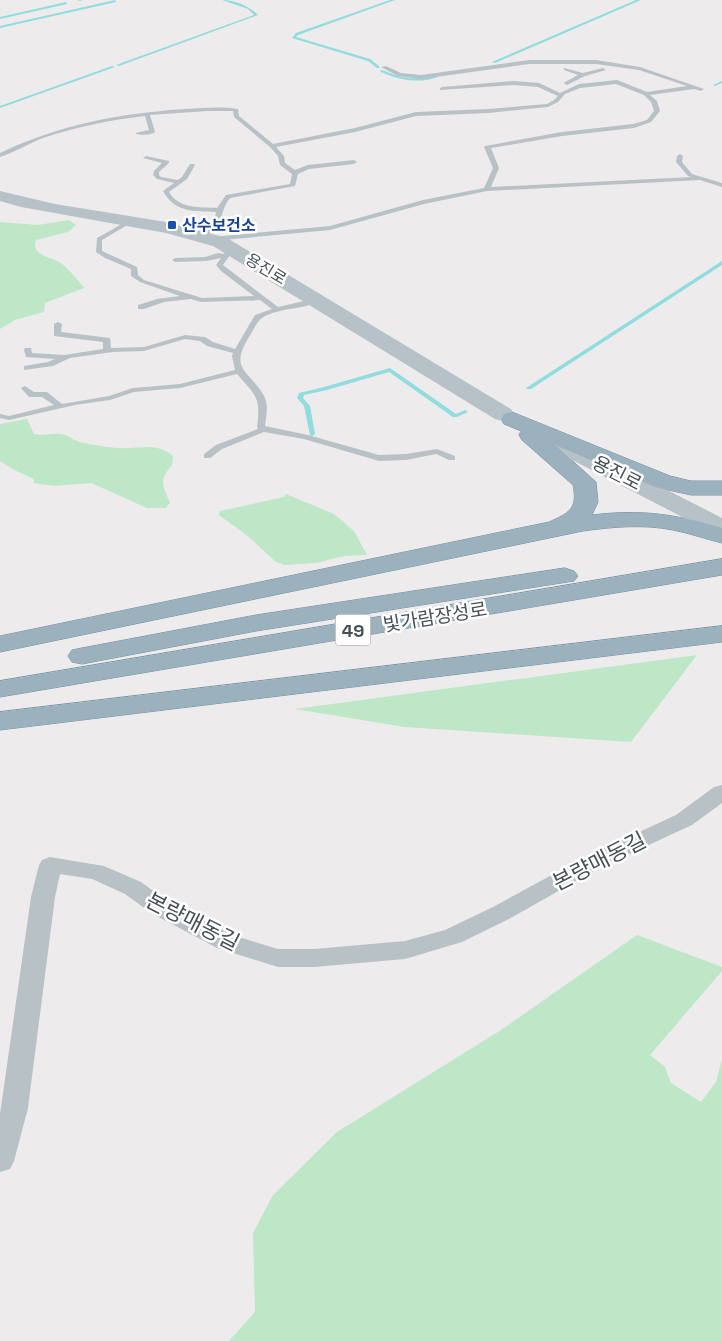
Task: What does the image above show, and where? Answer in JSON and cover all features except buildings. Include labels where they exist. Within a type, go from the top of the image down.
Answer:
[{"type":"highway","points":[[508,417],[663,482],[691,488],[722,488]]},
{"type":"highway","points":[[508,417],[584,482],[588,492],[584,509],[578,518],[555,528]]},
{"type":"highway","points":[[0,644],[555,528],[603,521],[637,519],[667,521],[722,536]]},
{"type":"highway","name":"빛가람장성로","points":[[0,670],[256,623],[709,561]]},
{"type":"highway","name":"빛가람장성로","points":[[0,688],[498,606],[709,561]]},
{"type":"highway","points":[[0,721],[722,634]]},
{"type":"main road","name":"용진로","points":[[0,196],[53,209],[131,221],[207,237],[228,252],[317,300],[508,417],[722,528]]},
{"type":"street","name":"본량매동길","points":[[0,1161],[15,1108],[50,865],[96,872],[133,888],[160,907],[226,942],[278,958],[314,958],[405,950],[453,936],[501,913],[591,863],[684,820],[722,792]]},
{"type":"lane","points":[[384,67],[400,75],[421,77],[521,63],[596,62],[640,69],[697,88],[646,94]]},
{"type":"lane","points":[[566,68],[583,75]]},
{"type":"lane","points":[[488,189],[496,168],[487,147],[569,133],[616,129],[649,121],[657,111],[654,101],[646,94],[616,82],[579,86],[566,83],[583,75],[603,70]]},
{"type":"lane","points":[[474,81],[481,86]]},
{"type":"lane","points":[[442,89],[514,83],[539,85],[561,95]]},
{"type":"lane","points":[[272,146],[355,130],[416,114],[535,107],[556,101],[561,95],[579,86]]},
{"type":"lane","points":[[463,111],[463,108],[468,106]]},
{"type":"lane","points":[[148,116],[219,108],[236,110],[236,116],[272,146],[281,156],[282,164],[295,173]]},
{"type":"lane","points":[[0,155],[21,144],[48,134],[127,115],[176,116]]},
{"type":"lane","points":[[148,116],[152,132]]},
{"type":"lane","points":[[138,133],[152,132],[161,134]]},
{"type":"lane","points":[[680,156],[679,162],[684,170],[698,179]]},
{"type":"lane","points":[[146,158],[166,162],[156,172],[156,175],[159,178],[178,182]]},
{"type":"lane","points":[[295,173],[319,165],[354,162]]},
{"type":"lane","points":[[192,165],[185,178],[166,191],[168,195],[184,208],[220,210]]},
{"type":"lane","points":[[207,237],[218,221],[220,210],[228,196],[293,185],[295,173]]},
{"type":"lane","points":[[207,237],[330,228],[423,202],[488,189],[698,179],[722,185]]},
{"type":"lane","points":[[131,221],[99,239],[100,252],[107,257],[135,268],[134,276],[142,281],[201,300],[261,298]]},
{"type":"lane","points":[[175,260],[189,263],[228,252]]},
{"type":"lane","points":[[228,252],[219,265],[223,270],[277,309]]},
{"type":"lane","points":[[141,308],[145,304],[164,300],[194,297]]},
{"type":"lane","points":[[264,429],[261,427],[263,410],[261,397],[239,371],[237,352],[254,321],[266,313],[317,300]]},
{"type":"lane","points":[[58,324],[57,334],[107,340],[107,351]]},
{"type":"lane","points":[[28,350],[29,355],[65,357],[107,351],[144,349],[185,337],[192,337],[237,352]]},
{"type":"lane","points":[[27,368],[50,364],[65,357]]},
{"type":"lane","points":[[0,416],[9,418],[60,406],[110,398],[133,390],[187,384],[239,371]]},
{"type":"lane","points":[[25,388],[32,395],[44,394],[60,406]]},
{"type":"lane","points":[[207,456],[212,450],[264,429],[305,437],[379,458],[406,457],[437,450],[452,458]]},
{"type":"green space","points":[[69,220],[76,225],[68,232],[36,240],[35,245],[38,252],[42,255],[66,267],[84,288],[45,303],[44,312],[15,320],[0,329],[0,222],[38,225]]},
{"type":"green space","points":[[27,419],[34,434],[61,434],[79,441],[113,448],[153,447],[167,451],[173,456],[172,465],[163,479],[163,483],[170,503],[165,508],[147,508],[91,483],[54,486],[34,483],[34,479],[0,461],[0,424]]},
{"type":"green space","points":[[286,494],[334,514],[354,531],[367,555],[344,556],[316,563],[285,565],[276,562],[249,537],[219,515],[220,511],[284,497]]},
{"type":"green space","points":[[697,655],[631,742],[404,727],[295,709]]},
{"type":"green space","points":[[637,935],[722,967],[722,971],[650,1055],[665,1067],[671,1083],[701,1102],[716,1082],[722,1059],[722,1341],[229,1341],[255,1312],[253,1233],[273,1195],[337,1132],[501,1030]]},
{"type":"waterway","points":[[118,65],[256,15],[249,8],[224,0]]},
{"type":"waterway","points":[[378,67],[369,60],[294,38],[297,34],[393,0]]},
{"type":"waterway","points":[[494,62],[639,0]]},
{"type":"waterway","points":[[0,27],[115,1]]},
{"type":"waterway","points":[[0,18],[66,3]]},
{"type":"waterway","points":[[0,107],[113,67]]},
{"type":"waterway","points":[[382,71],[395,77],[409,79],[436,77]]},
{"type":"waterway","points":[[715,85],[722,82]]},
{"type":"waterway","points":[[529,388],[722,263]]},
{"type":"waterway","points":[[312,434],[307,406],[300,398],[301,394],[390,370],[455,416],[465,412]]},
{"type":"place","name":"산수보건소","points":[[172,225]]}]
